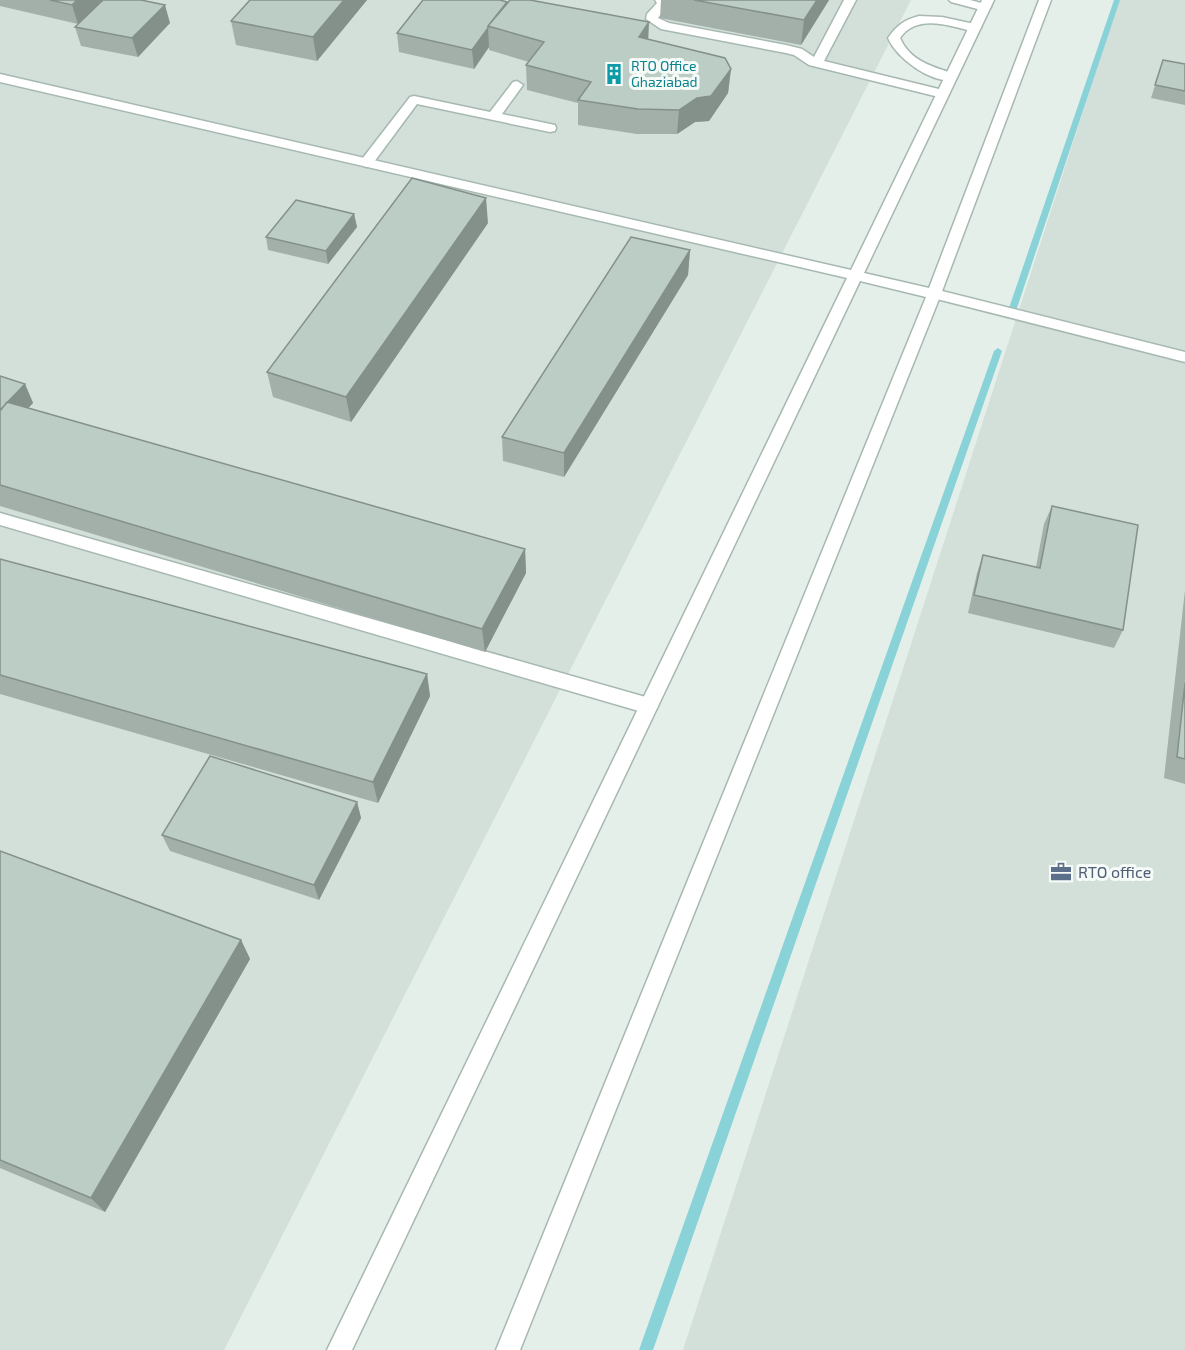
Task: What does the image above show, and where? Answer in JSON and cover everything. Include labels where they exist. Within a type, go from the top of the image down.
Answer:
[{"type":"street","points":[[661,0],[663,3],[653,14],[652,19],[657,23],[786,49],[818,63],[943,94]]},
{"type":"street","points":[[818,63],[850,0]]},
{"type":"street","points":[[339,1350],[986,3],[955,0]]},
{"type":"street","points":[[508,1350],[934,294],[1045,0]]},
{"type":"street","points":[[951,77],[921,67],[904,56],[894,38],[898,29],[911,22],[926,19],[975,28]]},
{"type":"street","points":[[0,78],[934,294],[1185,357]]},
{"type":"street","points":[[493,117],[517,85]]},
{"type":"street","points":[[366,164],[414,100],[550,128]]},
{"type":"street","points":[[0,519],[649,706]]},
{"type":"shaded area","points":[[0,0],[911,0],[224,1350],[0,1350]]},
{"type":"shaded area","points":[[1119,0],[1185,0],[1185,1350],[683,1350]]},
{"type":"building","points":[[50,0],[77,0],[72,5]]},
{"type":"building","points":[[103,0],[141,0],[165,5],[132,38],[75,27]]},
{"type":"building","points":[[250,0],[344,0],[313,37],[231,21]]},
{"type":"building","points":[[423,0],[500,0],[507,2],[472,50],[397,33]]},
{"type":"building","name":"RTO Office Ghaziabad","points":[[510,0],[530,0],[649,22],[639,37],[725,58],[731,69],[711,96],[697,98],[679,110],[638,109],[578,100],[591,82],[526,65],[544,42],[488,26]]},
{"type":"building","points":[[694,0],[817,0],[804,20]]},
{"type":"building","points":[[1163,60],[1185,64],[1185,91],[1155,85]]},
{"type":"building","points":[[412,178],[486,198],[346,397],[267,372]]},
{"type":"building","points":[[296,200],[354,214],[326,251],[266,237]]},
{"type":"building","points":[[631,237],[690,250],[564,453],[502,437]]},
{"type":"building","points":[[0,376],[25,384],[0,410]]},
{"type":"building","points":[[7,402],[525,549],[482,629],[0,485],[0,411]]},
{"type":"building","points":[[1052,506],[1138,525],[1123,630],[974,595],[983,555],[1040,568]]},
{"type":"building","points":[[0,559],[427,674],[373,782],[0,675]]},
{"type":"building","points":[[1185,683],[1185,759],[1177,757]]},
{"type":"building","points":[[210,756],[357,802],[314,885],[162,835]]},
{"type":"building","points":[[0,851],[241,940],[91,1198],[0,1160]]},
{"type":"waterway","points":[[1013,308],[1117,0]]},
{"type":"waterway","points":[[646,1350],[998,351]]},
{"type":"place","name":"RTO Office Ghaziabad","points":[[614,74]]},
{"type":"place","name":"RTO office","points":[[1061,872]]}]
